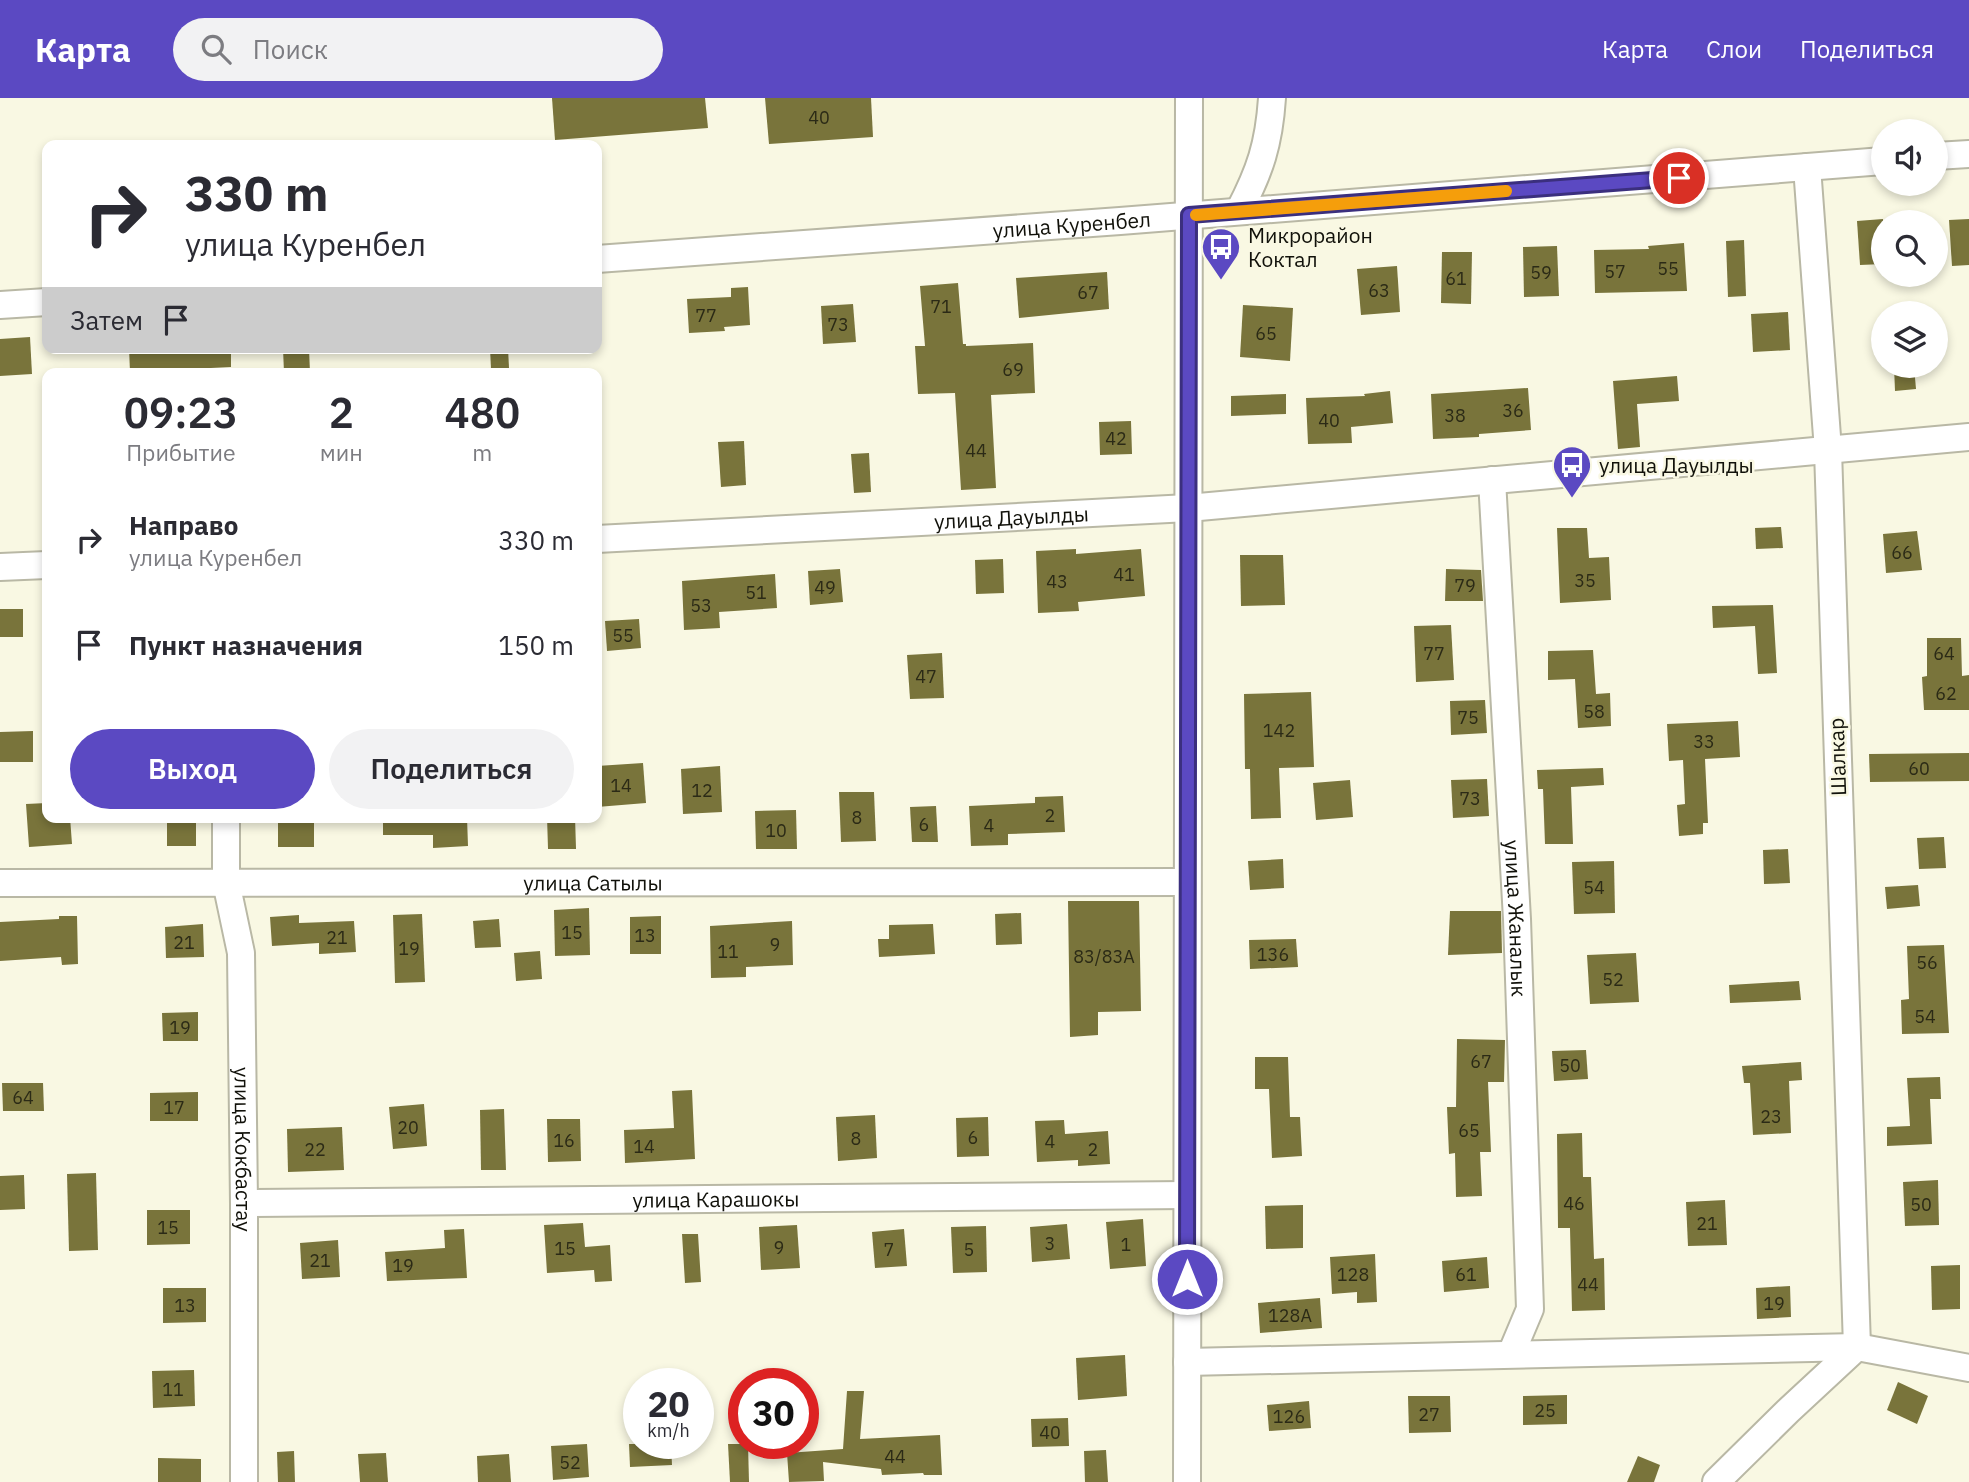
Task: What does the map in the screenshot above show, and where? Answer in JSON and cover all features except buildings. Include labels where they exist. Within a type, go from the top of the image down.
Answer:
[{"type":"street","points":[[1187,1482],[1189,98]]},
{"type":"street","points":[[1239,211],[1257,177],[1269,134],[1272,98]]},
{"type":"street","points":[[1948,155],[1969,153]]},
{"type":"street","name":"улица Куренбел","points":[[602,259],[1871,162]]},
{"type":"street","name":"Шалкар","points":[[1807,167],[1828,450],[1857,1347]]},
{"type":"street","points":[[0,305],[42,302]]},
{"type":"street","name":"улица Дауылды","points":[[602,539],[1188,508],[1969,437]]},
{"type":"street","name":"улица Жаналык","points":[[1492,480],[1517,919],[1530,1309],[1511,1354]]},
{"type":"street","points":[[0,567],[42,565]]},
{"type":"street","name":"улица Кокбастау","points":[[226,823],[226,882],[241,953],[244,1482]]},
{"type":"street","name":"улица Сатылы","points":[[0,883],[1186,882]]},
{"type":"street","name":"улица Карашокы","points":[[244,1203],[1187,1195]]},
{"type":"street","points":[[1716,1482],[1788,1410],[1857,1347]]},
{"type":"street","points":[[1187,1362],[1857,1347],[1969,1368]]},
{"type":"slow traffic","points":[[1196,215],[1506,191]]},
{"type":"place","name":"Микрорайон Коктал","points":[[1221,281]]},
{"type":"place","name":"улица Дауылды","points":[[1572,499]]},
{"type":"route","points":[[1187,1279],[1189,215],[1679,178]]}]
